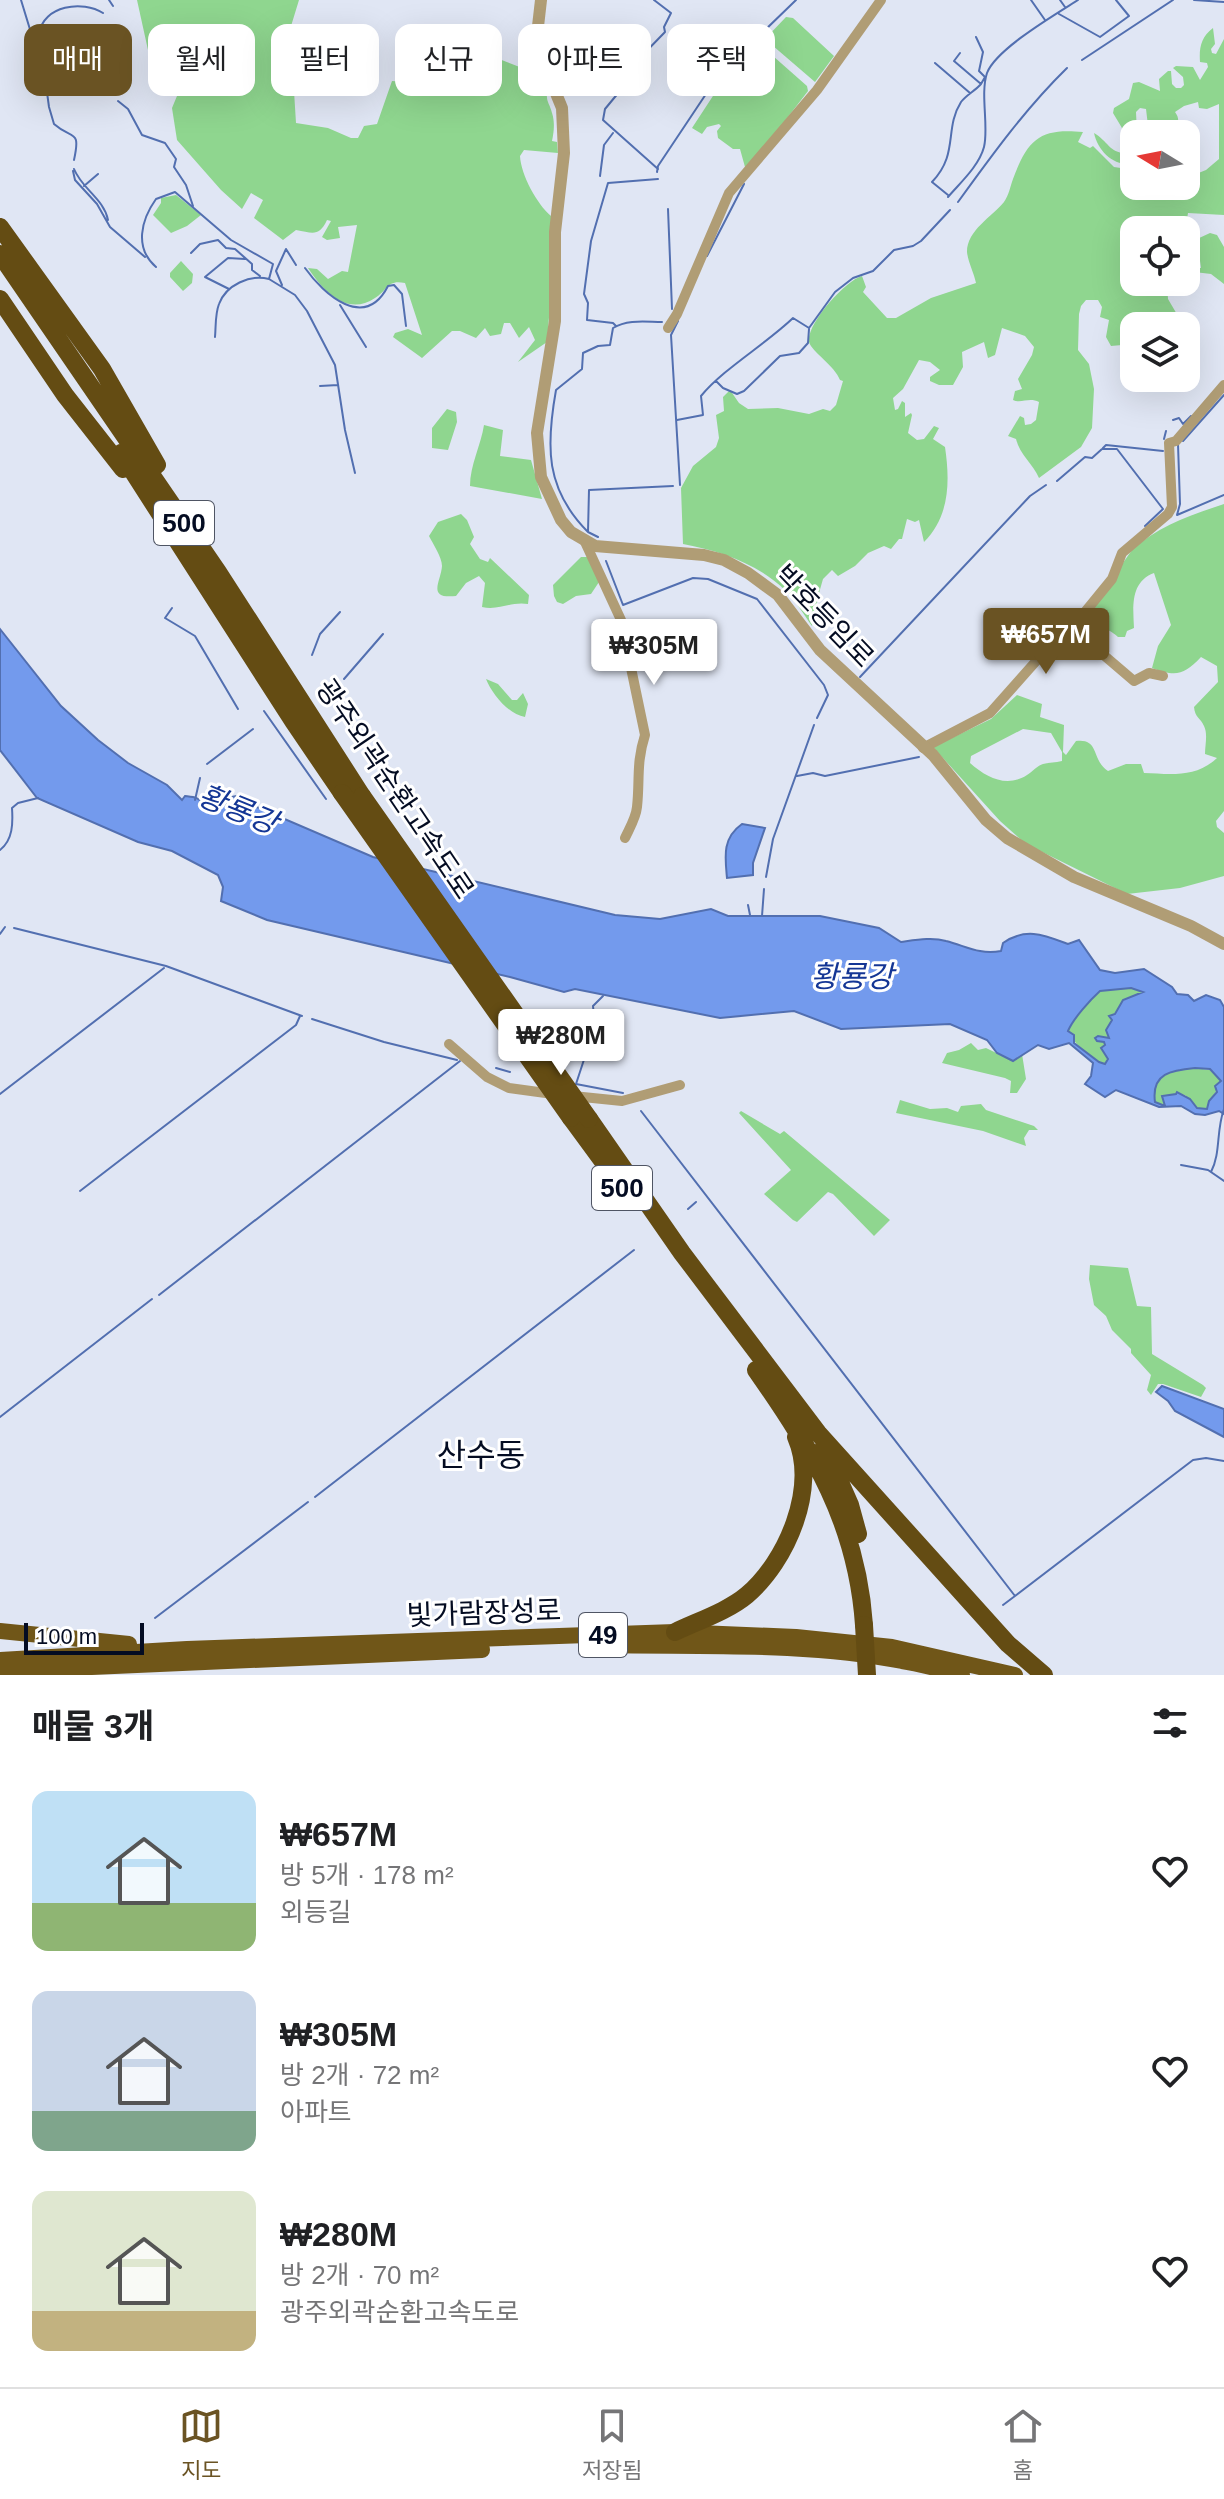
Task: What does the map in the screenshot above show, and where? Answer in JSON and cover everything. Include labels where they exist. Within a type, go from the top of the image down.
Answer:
[{"type":"highway","points":[[0,227],[102,369],[218,572]]},
{"type":"highway","name":"광주외곽순환고속도로","points":[[0,254],[218,572],[362,796],[580,1118]]},
{"type":"highway","name":"광주외곽순환고속도로","points":[[0,270],[342,793],[580,1118],[722,1323],[750,1351]]},
{"type":"highway","points":[[0,299],[65,395],[171,531]]},
{"type":"highway","name":"광주외곽순환고속도로","points":[[677,1255],[750,1351]]},
{"type":"highway","points":[[750,1351],[808,1445],[827,1484],[858,1572],[877,1675]]},
{"type":"highway","points":[[750,1351],[818,1433],[1008,1644],[1044,1675]]},
{"type":"highway","points":[[675,1632],[745,1597],[779,1559],[793,1530],[802,1484],[800,1447],[783,1409]]},
{"type":"highway","points":[[818,1433],[850,1505],[869,1571],[867,1675]]},
{"type":"highway","points":[[0,1631],[184,1656]]},
{"type":"highway","name":"빛가람장성로","points":[[0,1671],[184,1656],[675,1632],[796,1637],[892,1647],[1015,1675]]},
{"type":"highway","name":"빛가람장성로","points":[[0,1660],[592,1645],[769,1647],[900,1660],[962,1675]]},
{"type":"highway","points":[[126,1675],[184,1656]]},
{"type":"street","points":[[541,0],[537,35],[539,52],[562,108],[564,138],[555,232],[556,307],[539,410],[538,457],[541,477],[551,503],[571,532],[585,542],[621,620],[645,735],[639,753],[637,810],[625,838]]},
{"type":"street","points":[[668,328],[677,314],[729,193],[817,90],[881,0]]},
{"type":"street","points":[[923,748],[990,713],[1053,642],[1072,628],[1112,579],[1122,553],[1168,514],[1172,507],[1169,443],[1176,441],[1224,385]]},
{"type":"street","name":"박호등임로","points":[[585,542],[613,548],[646,548],[704,555],[724,560],[741,569],[778,595],[820,650],[933,755],[986,820],[1015,844],[1074,877],[1191,926],[1224,944]]},
{"type":"street","points":[[1072,628],[1134,681],[1149,673],[1163,676]]},
{"type":"street","points":[[449,1044],[487,1077],[509,1088],[622,1101],[680,1085]]},
{"type":"green space","points":[[137,0],[299,0],[292,24],[271,24],[271,96],[294,96],[296,123],[328,128],[351,138],[358,138],[364,126],[377,124],[392,81],[395,81],[395,96],[502,96],[502,60],[518,66],[518,96],[547,96],[554,120],[552,141],[557,142],[558,153],[524,150],[520,156],[531,189],[551,216],[551,293],[547,342],[518,362],[535,340],[529,327],[519,338],[510,323],[504,323],[501,334],[490,336],[485,328],[476,338],[452,331],[422,358],[393,337],[395,333],[408,329],[422,335],[405,283],[391,284],[375,298],[355,305],[328,293],[308,268],[317,269],[328,279],[342,271],[348,272],[357,225],[338,227],[340,238],[327,240],[322,237],[331,221],[327,220],[318,231],[296,230],[283,240],[254,218],[263,200],[251,193],[242,209],[177,140],[172,108],[177,96],[255,96],[255,24],[148,24],[148,50]]},
{"type":"green space","points":[[786,17],[793,18],[834,56],[815,82],[775,48],[775,29]]},
{"type":"green space","points":[[1213,28],[1215,44],[1211,49],[1216,54],[1224,39],[1224,215],[1120,216],[1120,296],[1168,296],[1176,312],[1120,312],[1120,345],[1111,346],[1106,337],[1109,320],[1100,317],[1102,307],[1098,300],[1086,300],[1081,306],[1078,350],[1089,364],[1094,389],[1092,428],[1081,447],[1039,478],[1016,439],[1008,436],[1020,416],[1024,418],[1025,425],[1036,420],[1039,402],[1013,400],[1015,391],[1022,389],[1018,379],[1034,347],[1025,336],[1002,328],[995,355],[988,358],[984,342],[962,352],[963,367],[953,385],[930,381],[930,377],[940,370],[930,362],[919,360],[903,389],[893,398],[895,410],[902,401],[905,403],[905,417],[911,413],[908,433],[917,440],[924,439],[934,426],[939,428],[933,439],[945,447],[947,485],[939,521],[924,542],[919,520],[907,519],[902,539],[891,549],[884,546],[868,553],[855,566],[838,576],[832,570],[823,579],[812,626],[790,595],[763,573],[725,555],[683,544],[681,488],[693,466],[716,447],[719,438],[716,415],[724,411],[723,397],[730,390],[739,403],[748,409],[778,408],[809,414],[823,409],[830,411],[836,405],[843,381],[809,342],[820,314],[847,285],[862,276],[866,287],[863,292],[887,318],[896,318],[931,298],[976,283],[967,252],[971,237],[1004,202],[1024,154],[1038,139],[1056,132],[1083,132],[1078,142],[1090,148],[1093,146],[1114,167],[1120,168],[1120,200],[1200,200],[1200,172],[1219,159],[1219,104],[1207,109],[1199,108],[1198,102],[1184,106],[1175,112],[1178,120],[1147,120],[1146,109],[1140,108],[1136,112],[1136,120],[1120,120],[1120,126],[1113,113],[1114,108],[1129,99],[1133,83],[1139,82],[1160,91],[1159,79],[1171,71],[1172,84],[1181,88],[1184,85],[1183,77],[1173,68],[1176,66],[1193,67],[1200,80],[1208,67],[1207,63],[1200,62],[1206,35]]},
{"type":"green space","points":[[775,58],[807,86],[808,91],[750,166],[745,167],[740,149],[733,149],[718,138],[719,124],[707,127],[702,134],[692,128],[713,96],[775,96]]},
{"type":"green space","points":[[1094,133],[1099,136],[1120,152],[1120,163],[1107,156]]},
{"type":"green space","points":[[176,195],[201,215],[171,233],[153,215],[161,198]]},
{"type":"green space","points":[[1210,233],[1217,235],[1224,247],[1224,284],[1211,274],[1200,273],[1200,238]]},
{"type":"green space","points":[[181,261],[193,274],[192,283],[183,291],[170,277]]},
{"type":"green space","points":[[447,409],[456,412],[457,422],[448,450],[432,448],[432,428]]},
{"type":"green space","points":[[484,425],[503,430],[500,456],[531,460],[542,499],[470,486]]},
{"type":"green space","points":[[1224,504],[1224,811],[1216,821],[1217,827],[1224,833],[1224,876],[1180,888],[1127,894],[1026,844],[1000,821],[933,747],[991,719],[1017,695],[1042,704],[1040,717],[1064,725],[1063,752],[1066,755],[1076,741],[1084,741],[1092,746],[1108,771],[1126,764],[1141,764],[1144,773],[1192,772],[1217,758],[1205,754],[1205,729],[1194,707],[1218,682],[1217,666],[1201,657],[1190,668],[1179,673],[1152,668],[1158,646],[1171,625],[1154,573],[1146,577],[1137,589],[1134,628],[1127,631],[1125,637],[1118,637],[1104,629],[1088,633],[1080,629],[1080,624],[1132,550],[1164,528]],"holes":[[[1023,729],[1051,733],[1062,752],[1062,761],[1041,765],[1020,779],[997,780],[970,763],[971,756]]]},
{"type":"green space","points":[[461,514],[474,537],[470,544],[480,559],[488,562],[490,558],[529,595],[528,604],[482,607],[485,583],[479,576],[466,583],[456,596],[438,592],[442,562],[429,536],[438,522]]},
{"type":"green space","points":[[581,557],[588,557],[599,582],[591,594],[576,596],[563,604],[557,602],[553,585]]},
{"type":"green space","points":[[486,679],[498,684],[512,700],[517,700],[523,693],[528,704],[525,717],[501,702]]},
{"type":"green space","points":[[1131,988],[1143,992],[1124,1005],[1116,1016],[1109,1038],[1100,1042],[1104,1041],[1108,1059],[1105,1064],[1083,1050],[1068,1031],[1082,1010],[1101,991]]},
{"type":"green space","points":[[971,1043],[978,1050],[986,1048],[1013,1061],[1022,1054],[1026,1079],[1017,1093],[1010,1093],[1011,1081],[1005,1078],[942,1063],[947,1053]]},
{"type":"green space","points":[[1195,1068],[1210,1070],[1221,1081],[1208,1109],[1197,1108],[1185,1095],[1170,1094],[1166,1106],[1155,1102],[1156,1085],[1160,1079],[1171,1072]]},
{"type":"green space","points":[[900,1100],[930,1109],[947,1108],[958,1112],[961,1106],[981,1104],[986,1110],[1038,1130],[1029,1130],[1024,1138],[1026,1146],[983,1131],[896,1113]]},
{"type":"green space","points":[[741,1111],[780,1134],[784,1131],[890,1220],[874,1236],[828,1192],[797,1222],[793,1220],[764,1194],[791,1170],[739,1113]]},
{"type":"green space","points":[[1090,1265],[1128,1268],[1137,1306],[1151,1307],[1152,1354],[1203,1385],[1206,1388],[1201,1397],[1163,1384],[1158,1384],[1151,1395],[1147,1390],[1151,1375],[1094,1305]]},
{"type":"water","name":"황룡강","points":[[0,629],[61,706],[98,740],[128,763],[167,785],[182,800],[185,796],[204,804],[219,804],[222,799],[237,796],[373,857],[615,915],[660,919],[711,909],[728,916],[820,916],[879,928],[901,942],[941,940],[986,952],[1001,951],[1003,943],[1019,935],[1043,936],[1068,944],[1079,940],[1100,970],[1115,973],[1144,969],[1172,987],[1177,994],[1188,995],[1194,1001],[1206,995],[1220,1000],[1224,1007],[1224,1114],[1219,1111],[1195,1114],[1181,1106],[1159,1107],[1116,1090],[1105,1097],[1085,1084],[1091,1076],[1093,1063],[1069,1043],[1049,1049],[1038,1045],[1013,1061],[997,1053],[987,1040],[950,1024],[841,1029],[794,1011],[720,1018],[575,989],[564,992],[267,920],[221,901],[223,887],[218,875],[172,851],[138,842],[37,798],[0,750]],"holes":[[[1131,988],[1143,992],[1123,1000],[1115,1014],[1109,1016],[1112,1020],[1106,1030],[1109,1038],[1095,1038],[1104,1042],[1101,1048],[1108,1059],[1105,1064],[1099,1062],[1074,1043],[1074,1035],[1068,1031],[1100,991]],[[1210,1069],[1221,1081],[1215,1086],[1217,1092],[1207,1109],[1197,1108],[1190,1099],[1177,1092],[1162,1096],[1165,1106],[1155,1102],[1156,1085],[1160,1079],[1171,1072]]]},
{"type":"water","points":[[742,824],[765,828],[753,863],[753,875],[727,878],[728,842]]},
{"type":"water","points":[[1162,1386],[1224,1409],[1224,1437],[1175,1411],[1156,1392]]},
{"type":"waterway","points":[[21,0],[28,24]]},
{"type":"waterway","points":[[109,0],[113,6]]},
{"type":"waterway","points":[[654,0],[671,13],[664,27],[665,32],[633,65],[638,69],[605,109],[603,120],[658,169]]},
{"type":"waterway","points":[[771,24],[796,0]]},
{"type":"waterway","points":[[1031,0],[1045,20]]},
{"type":"waterway","points":[[1060,0],[1065,7]]},
{"type":"waterway","points":[[948,197],[982,154],[986,130],[984,100],[987,73],[1002,53],[1078,0]]},
{"type":"waterway","points":[[1059,14],[1100,37],[1129,16],[1116,0]]},
{"type":"waterway","points":[[1082,60],[1173,0]]},
{"type":"waterway","points":[[1194,0],[1224,2]]},
{"type":"waterway","points":[[74,160],[75,139],[54,124],[49,107],[39,34],[48,17],[65,8],[85,7],[103,13]]},
{"type":"waterway","points":[[976,37],[983,52],[979,71],[984,76]]},
{"type":"waterway","points":[[960,53],[954,61],[981,84],[985,77]]},
{"type":"waterway","points":[[935,63],[970,93]]},
{"type":"waterway","points":[[958,202],[1023,116],[1067,68]]},
{"type":"waterway","points":[[948,195],[932,182],[946,161],[956,112],[965,97],[981,84]]},
{"type":"waterway","points":[[657,172],[705,96]]},
{"type":"waterway","points":[[118,101],[128,109],[142,135],[165,143],[176,159],[174,167],[186,185],[193,206]]},
{"type":"waterway","points":[[600,176],[604,145],[613,133]]},
{"type":"waterway","points":[[74,169],[102,206],[108,220]]},
{"type":"waterway","points":[[73,171],[75,180],[97,204],[110,227],[145,257]]},
{"type":"waterway","points":[[84,186],[98,174]]},
{"type":"waterway","points":[[616,326],[587,320],[588,303],[584,294],[591,241],[608,183],[658,179]]},
{"type":"waterway","points":[[707,256],[744,184]]},
{"type":"waterway","points":[[156,267],[142,243],[144,225],[156,199],[175,192],[231,240],[273,264],[269,279],[295,295],[307,311],[335,365],[355,473]]},
{"type":"waterway","points":[[668,209],[672,309]]},
{"type":"waterway","points":[[677,420],[703,415],[701,396],[721,376],[793,318],[809,328],[835,292],[853,278],[873,271],[894,250],[921,241],[950,210]]},
{"type":"waterway","points":[[191,253],[200,244],[218,240],[226,248],[235,249],[260,276]]},
{"type":"waterway","points":[[282,285],[276,271],[286,249],[296,265]]},
{"type":"waterway","points":[[229,289],[205,277],[228,258],[245,259]]},
{"type":"waterway","points":[[305,268],[323,289],[345,304],[357,307],[368,306],[379,299],[388,286],[394,285],[402,294],[406,326]]},
{"type":"waterway","points":[[215,337],[218,308],[227,291],[240,282],[254,278],[269,279]]},
{"type":"waterway","points":[[340,305],[366,347]]},
{"type":"waterway","points":[[678,321],[671,335],[680,485]]},
{"type":"waterway","points":[[588,532],[563,500],[552,466],[550,448],[556,390],[582,369],[583,353],[598,346],[610,345],[613,328],[631,322],[662,322]]},
{"type":"waterway","points":[[716,381],[737,394],[744,391],[780,356],[799,353],[808,343],[809,329]]},
{"type":"waterway","points":[[320,386],[338,385]]},
{"type":"waterway","points":[[1183,441],[1224,395]]},
{"type":"waterway","points":[[1173,420],[1179,418],[1183,424],[1191,416]]},
{"type":"waterway","points":[[1164,439],[1166,431]]},
{"type":"waterway","points":[[1178,444],[1180,504],[1177,515],[1224,495]]},
{"type":"waterway","points":[[1103,448],[1106,445],[1163,451]]},
{"type":"waterway","points":[[1057,481],[1085,457],[1092,458],[1102,449],[1117,449],[1163,509],[1145,526]]},
{"type":"waterway","points":[[860,677],[1030,496],[1046,485]]},
{"type":"waterway","points":[[598,537],[588,532],[589,490],[673,486]]},
{"type":"waterway","points":[[606,561],[623,605],[693,578],[708,579],[757,599],[824,685],[828,695],[817,718]]},
{"type":"waterway","points":[[172,608],[165,618],[195,636],[238,709]]},
{"type":"waterway","points":[[312,655],[320,634],[340,612]]},
{"type":"waterway","points":[[344,679],[383,634]]},
{"type":"waterway","points":[[264,711],[326,799]]},
{"type":"waterway","points":[[766,877],[773,839],[814,725]]},
{"type":"waterway","points":[[207,764],[253,729]]},
{"type":"waterway","points":[[797,776],[813,773],[825,776],[919,757]]},
{"type":"waterway","points":[[195,800],[200,778]]},
{"type":"waterway","points":[[0,850],[10,836],[12,808],[18,803],[38,798]]},
{"type":"waterway","points":[[762,916],[764,889]]},
{"type":"waterway","points":[[748,905],[750,915]]},
{"type":"waterway","points":[[0,934],[5,927]]},
{"type":"waterway","points":[[14,928],[166,966],[302,1016]]},
{"type":"waterway","points":[[0,1094],[164,968]]},
{"type":"waterway","points":[[603,996],[593,1006],[595,1026],[576,1084],[623,1093]]},
{"type":"waterway","points":[[80,1191],[296,1025],[300,1016]]},
{"type":"waterway","points":[[312,1019],[384,1042],[457,1060]]},
{"type":"waterway","points":[[159,1295],[460,1061]]},
{"type":"waterway","points":[[496,1068],[510,1072]]},
{"type":"waterway","points":[[1211,1172],[1224,1109]]},
{"type":"waterway","points":[[641,1111],[1015,1596],[1193,1460],[1206,1458],[1224,1461]]},
{"type":"waterway","points":[[1181,1165],[1208,1170],[1224,1181]]},
{"type":"waterway","points":[[688,1209],[696,1202]]},
{"type":"waterway","points":[[315,1497],[634,1250]]},
{"type":"waterway","points":[[0,1417],[152,1299]]},
{"type":"waterway","points":[[155,1618],[308,1502]]},
{"type":"waterway","points":[[1003,1605],[1015,1596]]},
{"type":"district","name":"산수동","points":[[481,1455]]}]
